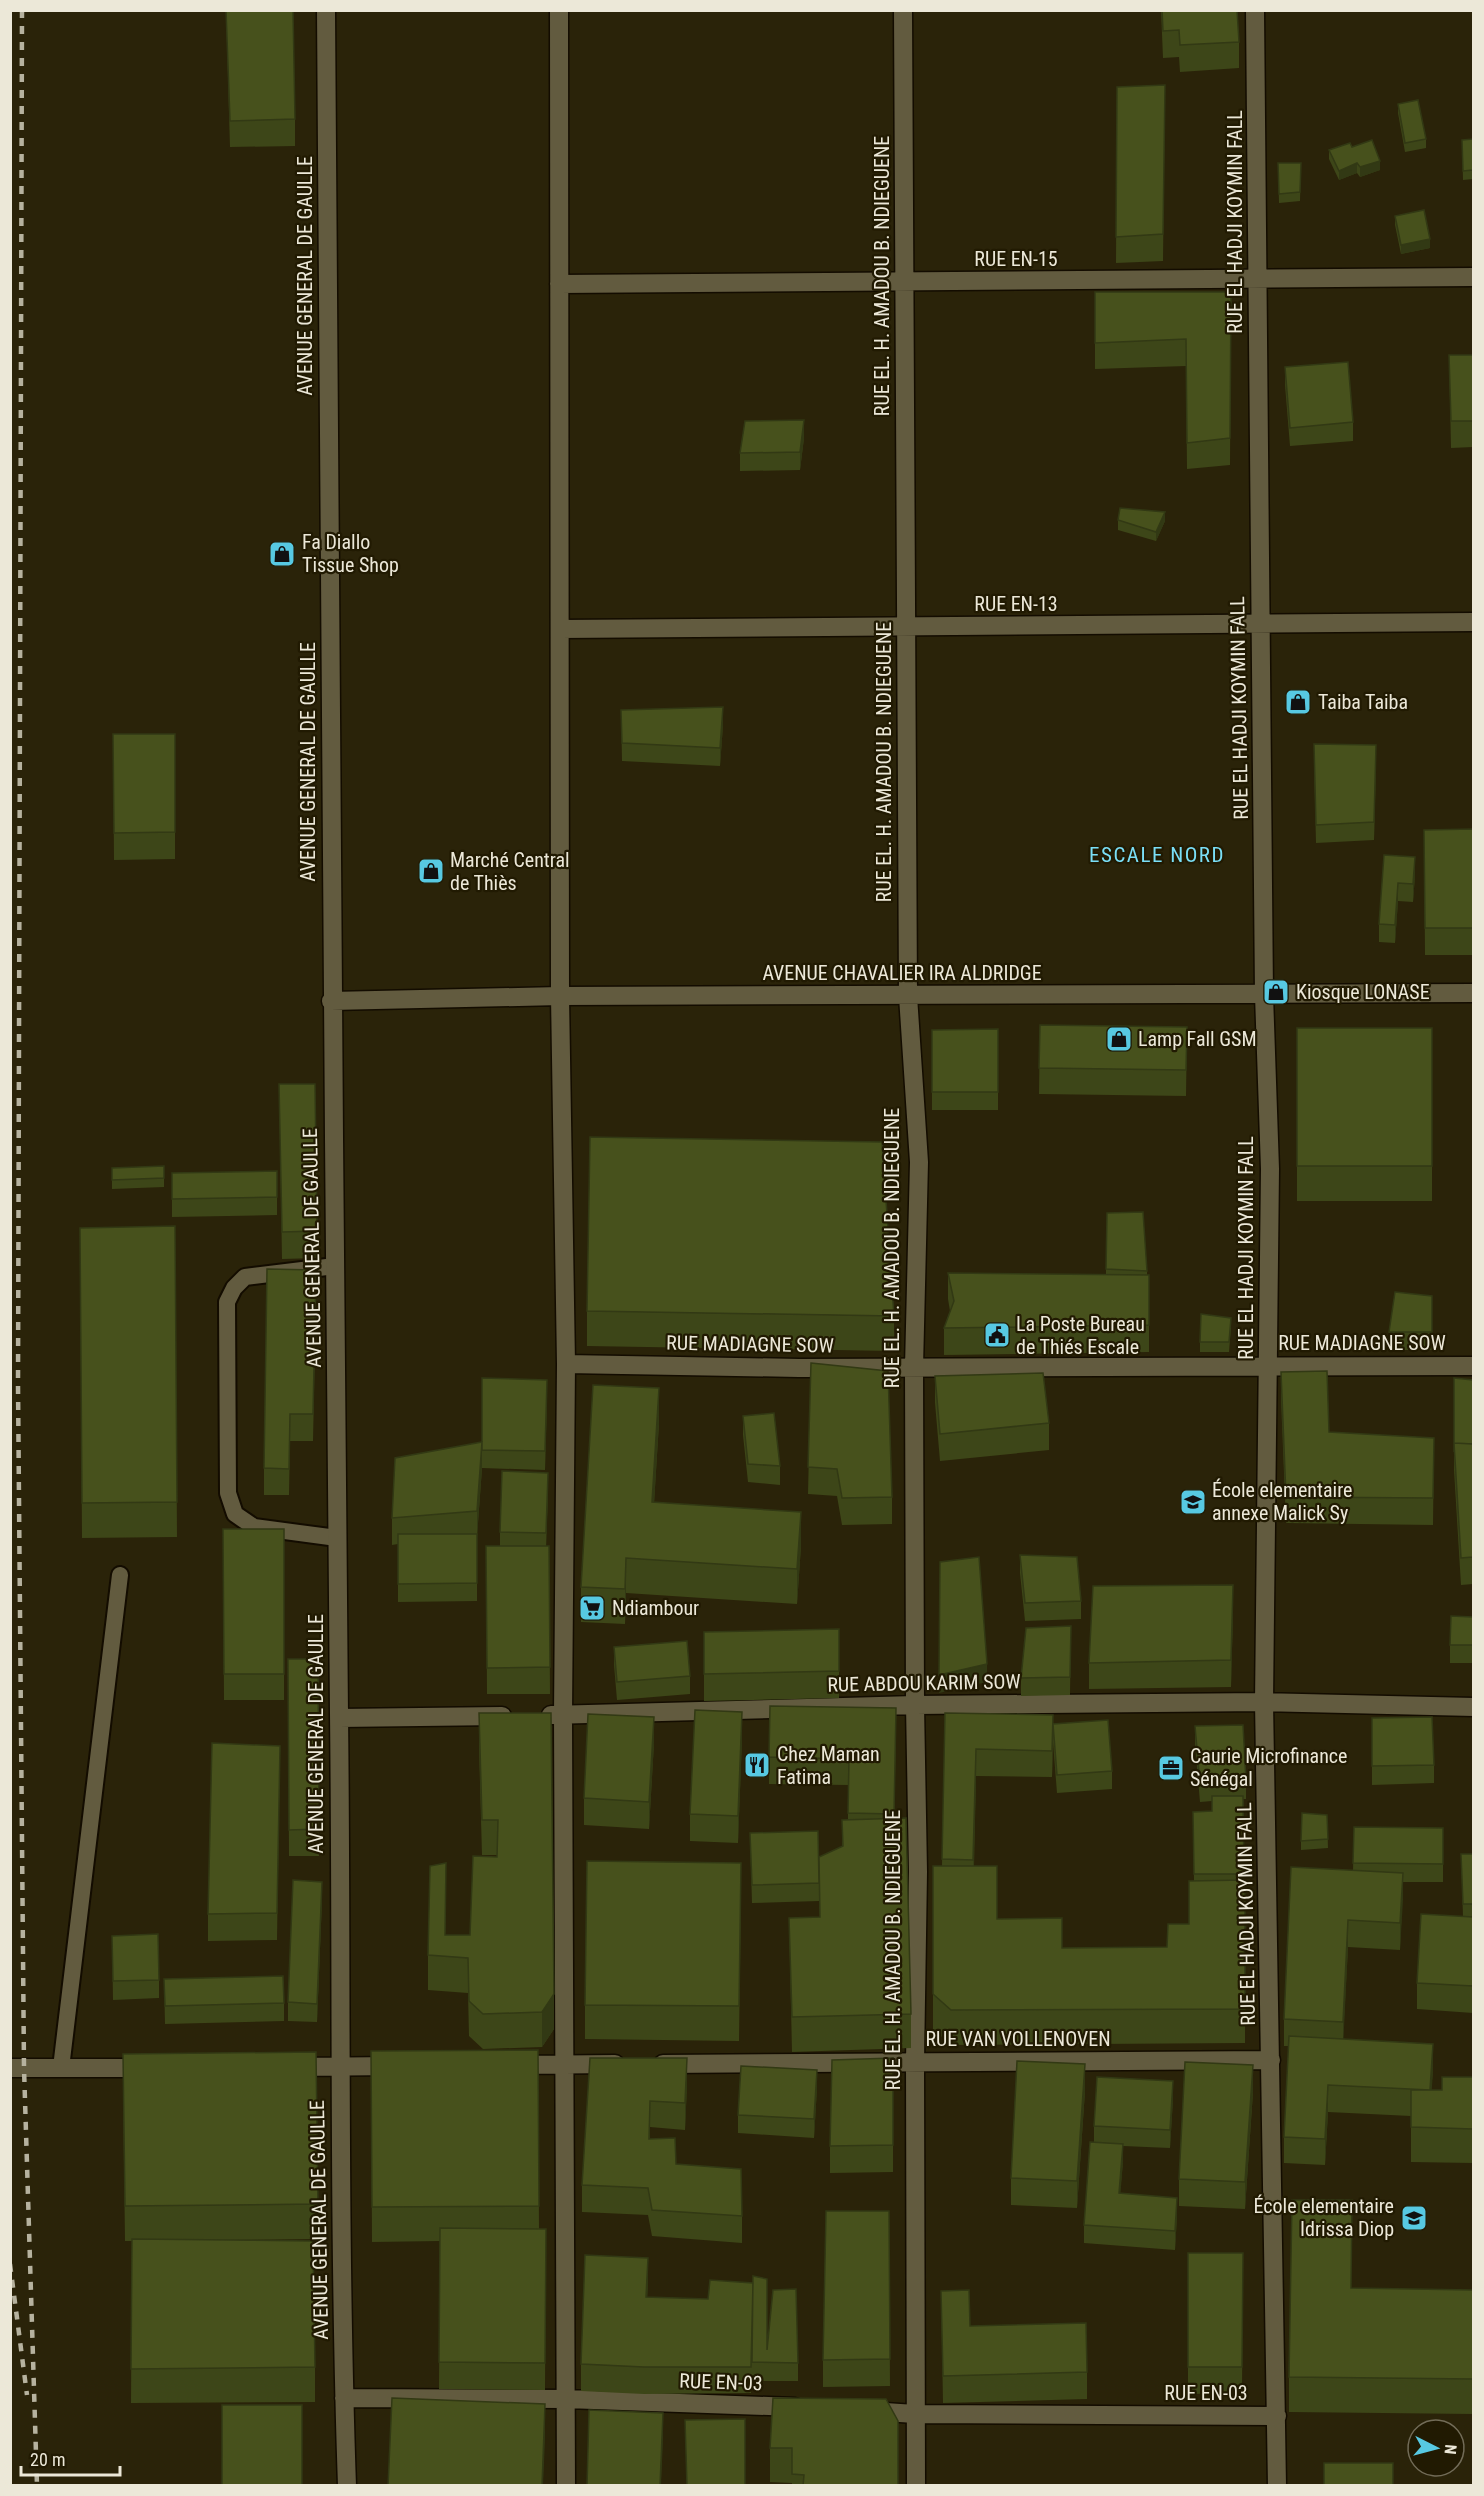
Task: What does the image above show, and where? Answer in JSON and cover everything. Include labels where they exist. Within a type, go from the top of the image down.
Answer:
[{"type":"street","name":"AVENUE GENERAL DE GAULLE","points":[[326,10],[340,2066],[347,2486]]},
{"type":"street","points":[[559,10],[560,996],[566,1364],[563,1715],[566,2486]]},
{"type":"street","name":"RUE EL. H. AMADOU B. NDIEGUENE","points":[[903,10],[908,996],[919,1162],[914,1367],[918,1872],[915,2062],[916,2486]]},
{"type":"street","name":"RUE EL HADJI KOYMIN FALL","points":[[1256,10],[1264,995],[1270,1169],[1264,1702],[1277,2486]]},
{"type":"street","name":"RUE EN-15","points":[[559,284],[1473,277]]},
{"type":"street","name":"RUE EN-13","points":[[560,629],[1473,622]]},
{"type":"street","name":"AVENUE CHAVALIER IRA ALDRIDGE","points":[[331,1001],[560,996],[1473,993]]},
{"type":"street","name":"RUE MADIAGNE SOW","points":[[566,1364],[914,1367],[1473,1366]]},
{"type":"street","name":"RUE ABDOU KARIM SOW","points":[[339,1718],[563,1715],[915,1705],[1264,1702],[1473,1707]]},
{"type":"street","name":"RUE VAN VOLLENOVEN","points":[[494,2065],[1271,2060]]},
{"type":"street","points":[[271,2067],[411,2066]]},
{"type":"street","points":[[10,2068],[168,2067]]},
{"type":"street","name":"RUE EN-03","points":[[344,2398],[566,2399],[813,2408]]},
{"type":"street","name":"RUE EN-03","points":[[847,2410],[915,2414],[1277,2416]]},
{"type":"lane","points":[[335,1266],[245,1277],[234,1288],[227,1302],[228,1493],[236,1514],[254,1527],[337,1538]]},
{"type":"lane","points":[[61,2068],[120,1575]]},
{"type":"building","points":[[226,10],[293,10],[295,119],[230,121]]},
{"type":"building","points":[[1162,10],[1237,10],[1239,42],[1180,45],[1179,30],[1163,31]]},
{"type":"building","points":[[1165,85],[1163,234],[1116,237],[1117,87]]},
{"type":"building","points":[[1418,100],[1426,139],[1405,143],[1398,104]]},
{"type":"building","points":[[1473,139],[1473,170],[1463,171],[1462,140]]},
{"type":"building","points":[[1372,140],[1380,161],[1360,167],[1357,163],[1339,171],[1329,150],[1350,143],[1352,147]]},
{"type":"building","points":[[1278,163],[1301,163],[1300,192],[1279,194]]},
{"type":"building","points":[[1424,210],[1430,239],[1401,245],[1395,216]]},
{"type":"building","points":[[1095,292],[1231,292],[1230,438],[1187,443],[1186,339],[1095,343]]},
{"type":"building","points":[[1449,355],[1473,355],[1473,421],[1451,421]]},
{"type":"building","points":[[1348,362],[1353,422],[1290,428],[1285,367]]},
{"type":"building","points":[[804,420],[800,452],[740,453],[745,421]]},
{"type":"building","points":[[1120,508],[1165,512],[1156,532],[1118,520]]},
{"type":"building","points":[[723,707],[720,748],[622,743],[621,710]]},
{"type":"building","points":[[113,734],[175,734],[175,832],[114,833]]},
{"type":"building","points":[[1314,744],[1376,745],[1374,822],[1316,825]]},
{"type":"building","points":[[1473,829],[1473,928],[1425,928],[1424,830]]},
{"type":"building","points":[[1384,855],[1415,857],[1413,884],[1398,883],[1395,925],[1379,924]]},
{"type":"building","points":[[1040,1025],[1187,1027],[1186,1070],[1039,1068]]},
{"type":"building","points":[[1297,1028],[1432,1028],[1432,1166],[1297,1166]]},
{"type":"building","points":[[998,1029],[998,1092],[932,1092],[932,1030]]},
{"type":"building","points":[[279,1084],[315,1084],[317,1231],[282,1232]]},
{"type":"building","points":[[590,1137],[882,1142],[894,1316],[587,1311]]},
{"type":"building","points":[[164,1166],[164,1178],[112,1180],[112,1168]]},
{"type":"building","points":[[277,1171],[277,1197],[172,1199],[172,1173]]},
{"type":"building","points":[[1143,1212],[1147,1271],[1106,1269],[1107,1213]]},
{"type":"building","points":[[175,1226],[177,1502],[82,1503],[80,1228]]},
{"type":"building","points":[[267,1269],[316,1270],[313,1414],[290,1414],[289,1469],[264,1468]]},
{"type":"building","points":[[948,1273],[1149,1275],[1149,1325],[944,1328],[954,1301]]},
{"type":"building","points":[[1395,1292],[1432,1296],[1432,1332],[1389,1332]]},
{"type":"building","points":[[1201,1314],[1231,1318],[1229,1342],[1200,1342]]},
{"type":"building","points":[[811,1363],[888,1371],[892,1497],[842,1498],[837,1469],[808,1467]]},
{"type":"building","points":[[1327,1371],[1329,1432],[1434,1438],[1433,1498],[1286,1497],[1281,1372]]},
{"type":"building","points":[[1043,1373],[1049,1423],[940,1434],[935,1376]]},
{"type":"building","points":[[482,1378],[547,1380],[545,1451],[482,1450]]},
{"type":"building","points":[[1454,1378],[1473,1380],[1473,1444],[1454,1443]]},
{"type":"building","points":[[593,1385],[659,1388],[652,1502],[801,1512],[797,1569],[626,1558],[625,1589],[581,1587]]},
{"type":"building","points":[[774,1413],[780,1466],[748,1464],[743,1416]]},
{"type":"building","points":[[482,1442],[477,1511],[392,1518],[395,1458]]},
{"type":"building","points":[[1454,1443],[1473,1444],[1473,1557],[1461,1558]]},
{"type":"building","points":[[502,1471],[548,1473],[546,1533],[500,1532]]},
{"type":"building","points":[[223,1529],[284,1529],[284,1674],[224,1674]]},
{"type":"building","points":[[398,1534],[477,1534],[477,1583],[398,1584]]},
{"type":"building","points":[[486,1546],[549,1546],[550,1667],[487,1668]]},
{"type":"building","points":[[1020,1555],[1077,1557],[1081,1601],[1025,1603]]},
{"type":"building","points":[[979,1557],[987,1664],[939,1675],[940,1562]]},
{"type":"building","points":[[1233,1585],[1231,1660],[1089,1663],[1093,1586]]},
{"type":"building","points":[[1451,1616],[1473,1617],[1473,1645],[1450,1645]]},
{"type":"building","points":[[1071,1626],[1070,1677],[1021,1678],[1026,1628]]},
{"type":"building","points":[[839,1629],[839,1671],[704,1674],[704,1632]]},
{"type":"building","points":[[687,1641],[690,1676],[617,1682],[614,1647]]},
{"type":"building","points":[[288,1659],[318,1659],[319,1829],[289,1830]]},
{"type":"building","points":[[770,1706],[896,1708],[894,1814],[848,1813],[849,1759],[769,1757]]},
{"type":"building","points":[[695,1710],[742,1712],[738,1816],[690,1814]]},
{"type":"building","points":[[479,1713],[551,1713],[554,1994],[542,2012],[483,2014],[469,2001],[468,1958],[428,1955],[430,1866],[446,1863],[445,1935],[470,1935],[473,1856],[497,1857],[498,1820],[482,1820]]},
{"type":"building","points":[[945,1713],[1053,1715],[1052,1751],[976,1749],[973,1860],[942,1859]]},
{"type":"building","points":[[588,1714],[654,1717],[649,1802],[584,1798]]},
{"type":"building","points":[[1432,1717],[1434,1765],[1372,1766],[1372,1718]]},
{"type":"building","points":[[1108,1720],[1112,1771],[1057,1775],[1053,1724]]},
{"type":"building","points":[[1243,1725],[1246,1781],[1200,1784],[1195,1726]]},
{"type":"building","points":[[212,1743],[280,1746],[277,1913],[208,1914]]},
{"type":"building","points":[[1212,1796],[1243,1796],[1244,1874],[1194,1874],[1193,1812],[1212,1811]]},
{"type":"building","points":[[1302,1813],[1327,1815],[1328,1839],[1301,1841]]},
{"type":"building","points":[[906,1818],[911,2014],[792,2017],[789,1918],[820,1917],[819,1857],[843,1846],[842,1820]]},
{"type":"building","points":[[1354,1827],[1443,1828],[1443,1864],[1353,1863]]},
{"type":"building","points":[[818,1831],[819,1883],[752,1885],[750,1833]]},
{"type":"building","points":[[1461,1854],[1473,1854],[1473,1904],[1463,1904]]},
{"type":"building","points":[[587,1861],[741,1863],[739,2006],[585,2005]]},
{"type":"building","points":[[933,1866],[997,1866],[997,1919],[1062,1918],[1062,1948],[1167,1947],[1168,1924],[1189,1924],[1189,1881],[1245,1880],[1245,2009],[951,2010],[933,1994]]},
{"type":"building","points":[[1291,1867],[1403,1873],[1400,1923],[1348,1920],[1343,2022],[1284,2019]]},
{"type":"building","points":[[293,1880],[322,1882],[317,2004],[288,2002]]},
{"type":"building","points":[[1421,1914],[1473,1917],[1473,1986],[1417,1983]]},
{"type":"building","points":[[158,1934],[159,1980],[113,1981],[112,1936]]},
{"type":"building","points":[[283,1976],[284,2003],[165,2006],[164,1979]]},
{"type":"building","points":[[1289,2036],[1433,2044],[1430,2090],[1328,2085],[1325,2139],[1284,2137]]},
{"type":"building","points":[[538,2050],[539,2206],[372,2207],[371,2051]]},
{"type":"building","points":[[316,2052],[318,2204],[125,2206],[123,2054]]},
{"type":"building","points":[[590,2058],[687,2058],[685,2103],[650,2101],[649,2139],[675,2138],[676,2164],[741,2169],[742,2216],[652,2210],[648,2188],[582,2185]]},
{"type":"building","points":[[893,2058],[893,2145],[830,2146],[832,2060]]},
{"type":"building","points":[[1017,2061],[1085,2064],[1077,2181],[1011,2178]]},
{"type":"building","points":[[1185,2062],[1253,2065],[1245,2182],[1179,2179]]},
{"type":"building","points":[[741,2066],[817,2070],[814,2119],[738,2115]]},
{"type":"building","points":[[1097,2077],[1173,2081],[1170,2130],[1094,2126]]},
{"type":"building","points":[[1442,2077],[1473,2077],[1473,2129],[1411,2127],[1411,2090],[1442,2090]]},
{"type":"building","points":[[1090,2142],[1123,2144],[1119,2193],[1177,2198],[1175,2231],[1084,2225]]},
{"type":"building","points":[[1292,2200],[1352,2200],[1351,2288],[1473,2290],[1473,2379],[1289,2377]]},
{"type":"building","points":[[826,2211],[889,2211],[890,2359],[823,2360]]},
{"type":"building","points":[[440,2228],[546,2229],[545,2363],[439,2362]]},
{"type":"building","points":[[132,2239],[313,2241],[315,2367],[131,2369]]},
{"type":"building","points":[[1188,2253],[1243,2253],[1242,2367],[1188,2367]]},
{"type":"building","points":[[585,2255],[648,2258],[646,2297],[708,2299],[710,2280],[753,2283],[751,2367],[644,2367],[581,2364]]},
{"type":"building","points":[[753,2276],[767,2279],[767,2350],[773,2290],[796,2289],[798,2363],[752,2362]]},
{"type":"building","points":[[969,2290],[970,2326],[1086,2323],[1087,2372],[943,2376],[941,2291]]},
{"type":"building","points":[[392,2398],[545,2404],[542,2486],[388,2486]]},
{"type":"building","points":[[773,2398],[886,2399],[898,2421],[898,2486],[803,2486],[804,2475],[792,2474],[792,2448],[770,2448]]},
{"type":"building","points":[[222,2405],[302,2405],[302,2486],[222,2486]]},
{"type":"building","points":[[589,2410],[663,2413],[660,2486],[587,2486]]},
{"type":"building","points":[[745,2419],[745,2486],[687,2486],[685,2420]]},
{"type":"building","points":[[1324,2463],[1393,2463],[1393,2486],[1324,2486]]},
{"type":"railway","points":[[22,10],[18,1385],[24,2068],[37,2486]]},
{"type":"railway","points":[[10,2264],[27,2395]]},
{"type":"place","name":"Fa Diallo Tissue Shop","points":[[282,554]]},
{"type":"place","name":"Taiba Taiba","points":[[1298,702]]},
{"type":"place","name":"Marché Central de Thiès","points":[[431,871]]},
{"type":"place","name":"Kiosque LONASE","points":[[1276,992]]},
{"type":"place","name":"Lamp Fall GSM","points":[[1119,1039]]},
{"type":"place","name":"La Poste Bureau de Thiés Escale","points":[[997,1335]]},
{"type":"place","name":"École elementaire annexe Malick Sy","points":[[1193,1502]]},
{"type":"place","name":"Ndiambour","points":[[592,1608]]},
{"type":"place","name":"Chez Maman Fatima","points":[[757,1765]]},
{"type":"place","name":"Caurie Microfinance Sénégal","points":[[1171,1768]]},
{"type":"place","name":"École elementaire Idrissa Diop","points":[[1414,2218]]},
{"type":"district","name":"ESCALE NORD","points":[[1157,855]]}]
